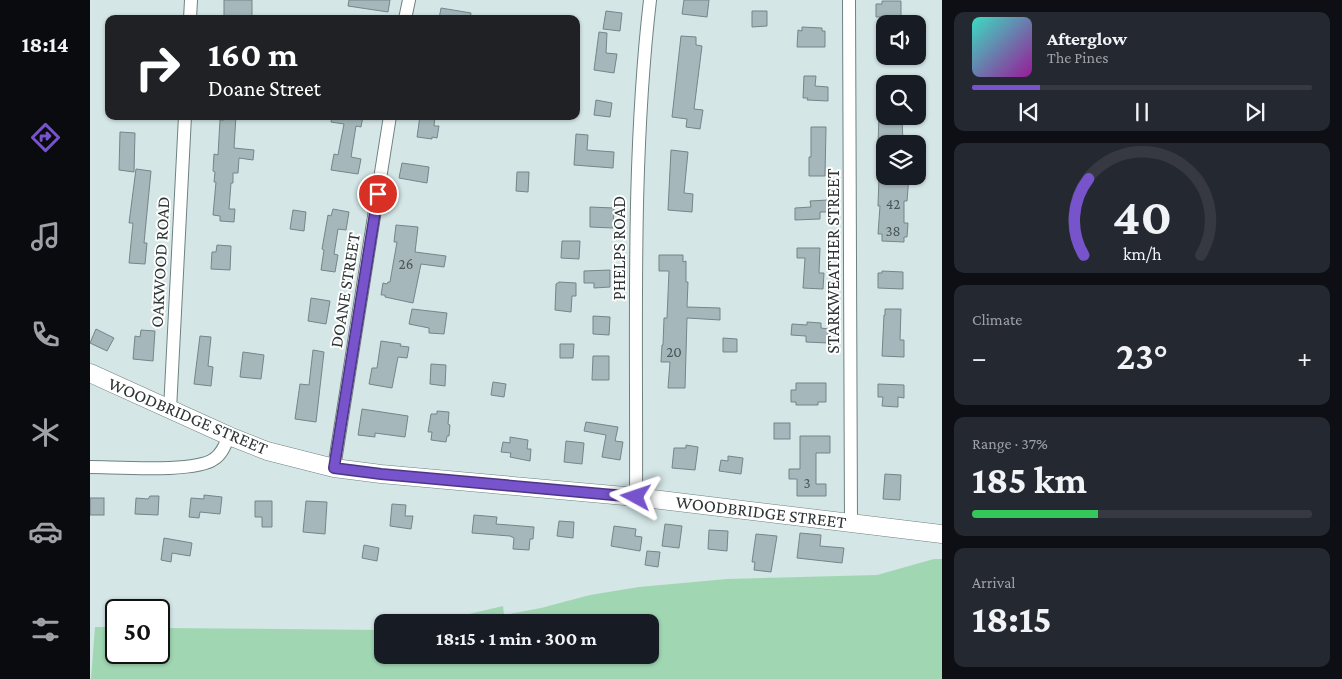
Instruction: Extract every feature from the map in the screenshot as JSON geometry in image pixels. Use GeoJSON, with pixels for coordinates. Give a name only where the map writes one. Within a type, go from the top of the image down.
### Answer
{"type":"FeatureCollection","features":[{"type":"Feature","properties":{"kind":"main road","name":"WOODBRIDGE STREET"},"geometry":{"type":"LineString","coordinates":[[90,373],[266,451],[334,468],[636,497],[942,534]]}},
{"type":"Feature","properties":{"kind":"street"},"geometry":{"type":"LineString","coordinates":[[190,15],[191,0]]}},
{"type":"Feature","properties":{"kind":"street"},"geometry":{"type":"LineString","coordinates":[[406,15],[409,0]]}},
{"type":"Feature","properties":{"kind":"street","name":"PHELPS ROAD"},"geometry":{"type":"LineString","coordinates":[[636,497],[637,198],[643,61],[650,0]]}},
{"type":"Feature","properties":{"kind":"street","name":"STARKWEATHER STREET"},"geometry":{"type":"LineString","coordinates":[[849,0],[851,522]]}},
{"type":"Feature","properties":{"kind":"street","name":"OAKWOOD ROAD"},"geometry":{"type":"LineString","coordinates":[[170,410],[185,120]]}},
{"type":"Feature","properties":{"kind":"street","name":"DOANE STREET"},"geometry":{"type":"LineString","coordinates":[[334,468],[389,120]]}},
{"type":"Feature","properties":{"kind":"street"},"geometry":{"type":"LineString","coordinates":[[90,467],[179,468],[198,466],[214,460],[224,448],[229,436]]}},
{"type":"Feature","properties":{"kind":"green space"},"geometry":{"type":"Polygon","coordinates":[[[934,559],[942,559],[942,679],[91,679],[95,627],[105,627],[105,664],[170,664],[170,628],[374,630],[374,664],[659,664],[659,614],[509,614],[590,595],[639,587],[727,579],[877,575],[934,559]]]}},
{"type":"Feature","properties":{"kind":"green space"},"geometry":{"type":"Polygon","coordinates":[[[503,606],[504,614],[469,614],[503,606]]]}},
{"type":"Feature","properties":{"kind":"building"},"geometry":{"type":"Polygon","coordinates":[[[224,0],[252,0],[252,15],[224,15],[224,0]]]}},
{"type":"Feature","properties":{"kind":"building"},"geometry":{"type":"Polygon","coordinates":[[[349,0],[390,0],[388,12],[348,6],[349,0]]]}},
{"type":"Feature","properties":{"kind":"building"},"geometry":{"type":"Polygon","coordinates":[[[684,0],[709,0],[707,17],[682,14],[684,0]]]}},
{"type":"Feature","properties":{"kind":"building"},"geometry":{"type":"Polygon","coordinates":[[[882,1],[901,1],[901,15],[876,15],[876,4],[882,4],[882,1]]]}},
{"type":"Feature","properties":{"kind":"building"},"geometry":{"type":"Polygon","coordinates":[[[441,8],[471,13],[471,15],[440,15],[441,8]]]}},
{"type":"Feature","properties":{"kind":"building"},"geometry":{"type":"Polygon","coordinates":[[[606,11],[622,13],[620,31],[603,29],[606,11]]]}},
{"type":"Feature","properties":{"kind":"building"},"geometry":{"type":"Polygon","coordinates":[[[752,11],[767,11],[767,26],[752,27],[752,11]]]}},
{"type":"Feature","properties":{"kind":"building"},"geometry":{"type":"Polygon","coordinates":[[[802,27],[822,28],[822,31],[825,31],[825,47],[797,47],[798,30],[802,31],[802,27]]]}},
{"type":"Feature","properties":{"kind":"building"},"geometry":{"type":"Polygon","coordinates":[[[599,32],[607,33],[606,53],[617,54],[614,73],[594,70],[599,32]]]}},
{"type":"Feature","properties":{"kind":"building"},"geometry":{"type":"Polygon","coordinates":[[[681,36],[696,37],[696,45],[702,46],[694,109],[703,110],[700,129],[686,127],[687,119],[672,117],[681,36]]]}},
{"type":"Feature","properties":{"kind":"building"},"geometry":{"type":"Polygon","coordinates":[[[804,76],[816,76],[815,86],[828,87],[828,101],[807,100],[808,98],[803,98],[804,76]]]}},
{"type":"Feature","properties":{"kind":"building"},"geometry":{"type":"Polygon","coordinates":[[[596,100],[612,103],[610,117],[594,115],[596,100]]]}},
{"type":"Feature","properties":{"kind":"building"},"geometry":{"type":"Polygon","coordinates":[[[220,120],[236,120],[234,148],[254,150],[253,160],[239,158],[238,173],[233,173],[229,209],[235,209],[234,222],[220,221],[220,216],[213,215],[216,182],[214,182],[215,172],[213,171],[214,154],[218,155],[220,120]]]}},
{"type":"Feature","properties":{"kind":"building"},"geometry":{"type":"Polygon","coordinates":[[[331,120],[362,120],[361,127],[356,126],[351,157],[361,159],[358,174],[331,170],[334,154],[338,155],[344,124],[331,122],[331,120]]]}},
{"type":"Feature","properties":{"kind":"building"},"geometry":{"type":"Polygon","coordinates":[[[419,120],[435,120],[434,126],[439,126],[437,138],[417,137],[419,120]]]}},
{"type":"Feature","properties":{"kind":"building"},"geometry":{"type":"Polygon","coordinates":[[[879,125],[902,125],[903,135],[878,135],[879,125]]]}},
{"type":"Feature","properties":{"kind":"building"},"geometry":{"type":"Polygon","coordinates":[[[811,127],[826,127],[825,176],[809,176],[811,127]]]}},
{"type":"Feature","properties":{"kind":"building"},"geometry":{"type":"Polygon","coordinates":[[[120,132],[135,133],[134,172],[119,170],[120,132]]]}},
{"type":"Feature","properties":{"kind":"building"},"geometry":{"type":"Polygon","coordinates":[[[576,134],[588,135],[587,150],[614,152],[613,168],[574,165],[576,134]]]}},
{"type":"Feature","properties":{"kind":"building"},"geometry":{"type":"Polygon","coordinates":[[[671,150],[688,152],[684,193],[693,194],[692,212],[668,210],[671,150]]]}},
{"type":"Feature","properties":{"kind":"building"},"geometry":{"type":"Polygon","coordinates":[[[402,163],[429,167],[427,183],[399,178],[402,163]]]}},
{"type":"Feature","properties":{"kind":"building"},"geometry":{"type":"Polygon","coordinates":[[[136,169],[151,171],[144,243],[147,243],[145,264],[129,263],[133,223],[129,223],[136,169]]]}},
{"type":"Feature","properties":{"kind":"building"},"geometry":{"type":"Polygon","coordinates":[[[517,172],[529,172],[528,192],[516,191],[517,172]]]}},
{"type":"Feature","properties":{"kind":"building"},"geometry":{"type":"Polygon","coordinates":[[[879,185],[908,185],[907,201],[904,201],[904,223],[908,223],[907,237],[904,237],[904,242],[882,241],[882,234],[878,234],[880,206],[878,206],[879,185]]]}},
{"type":"Feature","properties":{"kind":"building"},"geometry":{"type":"Polygon","coordinates":[[[828,200],[829,212],[820,212],[820,219],[795,220],[795,208],[811,207],[810,201],[828,200]]]}},
{"type":"Feature","properties":{"kind":"building"},"geometry":{"type":"Polygon","coordinates":[[[590,207],[614,208],[613,228],[590,227],[590,207]]]}},
{"type":"Feature","properties":{"kind":"building"},"geometry":{"type":"Polygon","coordinates":[[[333,209],[349,212],[346,230],[338,229],[334,254],[338,255],[335,272],[321,270],[324,250],[322,249],[328,215],[331,216],[333,209]]]}},
{"type":"Feature","properties":{"kind":"building"},"geometry":{"type":"Polygon","coordinates":[[[293,210],[306,212],[304,231],[290,229],[293,210]]]}},
{"type":"Feature","properties":{"kind":"building"},"geometry":{"type":"Polygon","coordinates":[[[396,225],[418,227],[415,252],[446,256],[444,267],[421,264],[413,303],[381,295],[383,283],[387,284],[390,282],[397,242],[394,242],[396,225]]]}},
{"type":"Feature","properties":{"kind":"building"},"geometry":{"type":"Polygon","coordinates":[[[562,241],[580,241],[579,259],[561,258],[562,241]]]}},
{"type":"Feature","properties":{"kind":"building"},"geometry":{"type":"Polygon","coordinates":[[[217,245],[231,246],[230,270],[211,269],[212,252],[216,252],[217,245]]]}},
{"type":"Feature","properties":{"kind":"building"},"geometry":{"type":"Polygon","coordinates":[[[797,248],[820,248],[819,273],[824,273],[823,289],[803,288],[805,258],[797,258],[797,248]]]}},
{"type":"Feature","properties":{"kind":"building"},"geometry":{"type":"Polygon","coordinates":[[[659,255],[683,255],[683,262],[686,261],[686,282],[688,282],[687,307],[720,308],[720,320],[687,318],[685,388],[668,388],[670,362],[661,362],[664,318],[667,318],[669,271],[659,271],[659,255]]]}},
{"type":"Feature","properties":{"kind":"building"},"geometry":{"type":"Polygon","coordinates":[[[610,270],[610,287],[594,288],[594,283],[584,283],[584,271],[610,270]]]}},
{"type":"Feature","properties":{"kind":"building"},"geometry":{"type":"Polygon","coordinates":[[[882,271],[903,272],[903,289],[878,288],[878,273],[882,273],[882,271]]]}},
{"type":"Feature","properties":{"kind":"building"},"geometry":{"type":"Polygon","coordinates":[[[559,282],[576,283],[576,296],[572,296],[571,312],[555,310],[556,284],[559,282]]]}},
{"type":"Feature","properties":{"kind":"building"},"geometry":{"type":"Polygon","coordinates":[[[311,298],[330,301],[326,324],[308,321],[311,298]]]}},
{"type":"Feature","properties":{"kind":"building"},"geometry":{"type":"Polygon","coordinates":[[[412,309],[447,313],[444,334],[429,333],[429,328],[409,324],[412,309]]]}},
{"type":"Feature","properties":{"kind":"building"},"geometry":{"type":"Polygon","coordinates":[[[885,309],[901,309],[900,340],[904,340],[904,357],[882,356],[885,309]]]}},
{"type":"Feature","properties":{"kind":"building"},"geometry":{"type":"Polygon","coordinates":[[[593,316],[610,317],[609,335],[593,334],[593,316]]]}},
{"type":"Feature","properties":{"kind":"building"},"geometry":{"type":"Polygon","coordinates":[[[807,322],[821,323],[821,328],[828,329],[828,343],[806,342],[806,336],[791,335],[792,324],[807,325],[807,322]]]}},
{"type":"Feature","properties":{"kind":"building"},"geometry":{"type":"Polygon","coordinates":[[[96,329],[114,338],[107,351],[90,343],[96,329]]]}},
{"type":"Feature","properties":{"kind":"building"},"geometry":{"type":"Polygon","coordinates":[[[141,330],[155,331],[153,361],[133,359],[135,336],[140,337],[141,330]]]}},
{"type":"Feature","properties":{"kind":"building"},"geometry":{"type":"Polygon","coordinates":[[[200,336],[211,337],[208,366],[213,367],[211,386],[194,384],[200,336]]]}},
{"type":"Feature","properties":{"kind":"building"},"geometry":{"type":"Polygon","coordinates":[[[723,338],[737,339],[737,352],[723,352],[723,338]]]}},
{"type":"Feature","properties":{"kind":"building"},"geometry":{"type":"Polygon","coordinates":[[[381,341],[409,347],[407,358],[398,357],[392,388],[369,384],[372,368],[377,368],[381,341]]]}},
{"type":"Feature","properties":{"kind":"building"},"geometry":{"type":"Polygon","coordinates":[[[560,344],[574,344],[573,358],[560,358],[560,344]]]}},
{"type":"Feature","properties":{"kind":"building"},"geometry":{"type":"Polygon","coordinates":[[[313,350],[324,352],[316,422],[295,419],[300,384],[309,385],[313,350]]]}},
{"type":"Feature","properties":{"kind":"building"},"geometry":{"type":"Polygon","coordinates":[[[243,352],[264,355],[261,379],[240,377],[243,352]]]}},
{"type":"Feature","properties":{"kind":"building"},"geometry":{"type":"Polygon","coordinates":[[[593,356],[609,356],[609,380],[592,380],[593,356]]]}},
{"type":"Feature","properties":{"kind":"building"},"geometry":{"type":"Polygon","coordinates":[[[431,364],[446,365],[445,386],[430,384],[431,364]]]}},
{"type":"Feature","properties":{"kind":"building"},"geometry":{"type":"Polygon","coordinates":[[[493,382],[506,384],[504,397],[491,395],[493,382]]]}},
{"type":"Feature","properties":{"kind":"building"},"geometry":{"type":"Polygon","coordinates":[[[796,383],[826,383],[826,402],[818,402],[818,405],[796,405],[796,402],[791,402],[791,390],[796,390],[796,383]]]}},
{"type":"Feature","properties":{"kind":"building"},"geometry":{"type":"Polygon","coordinates":[[[878,384],[904,385],[904,398],[898,397],[898,407],[882,406],[883,397],[878,397],[878,384]]]}},
{"type":"Feature","properties":{"kind":"building"},"geometry":{"type":"Polygon","coordinates":[[[362,409],[408,416],[405,437],[375,433],[375,437],[358,435],[362,409]]]}},
{"type":"Feature","properties":{"kind":"building"},"geometry":{"type":"Polygon","coordinates":[[[437,411],[449,412],[449,436],[447,436],[446,442],[431,440],[432,432],[428,432],[431,414],[437,414],[437,411]]]}},
{"type":"Feature","properties":{"kind":"building"},"geometry":{"type":"Polygon","coordinates":[[[586,422],[618,427],[615,441],[623,442],[620,460],[602,457],[606,435],[584,431],[586,422]]]}},
{"type":"Feature","properties":{"kind":"building"},"geometry":{"type":"Polygon","coordinates":[[[774,423],[790,423],[790,439],[774,439],[774,423]]]}},
{"type":"Feature","properties":{"kind":"building"},"geometry":{"type":"Polygon","coordinates":[[[800,436],[830,436],[830,453],[816,453],[816,484],[826,484],[826,496],[797,496],[797,479],[789,479],[789,469],[800,469],[800,436]]]}},
{"type":"Feature","properties":{"kind":"building"},"geometry":{"type":"Polygon","coordinates":[[[510,437],[528,440],[527,449],[531,449],[530,461],[510,457],[511,453],[501,452],[503,442],[510,443],[510,437]]]}},
{"type":"Feature","properties":{"kind":"building"},"geometry":{"type":"Polygon","coordinates":[[[566,441],[584,443],[582,464],[564,462],[566,441]]]}},
{"type":"Feature","properties":{"kind":"building"},"geometry":{"type":"Polygon","coordinates":[[[686,445],[698,447],[695,470],[672,468],[674,448],[686,448],[686,445]]]}},
{"type":"Feature","properties":{"kind":"building"},"geometry":{"type":"Polygon","coordinates":[[[728,456],[743,458],[741,474],[719,471],[721,460],[728,461],[728,456]]]}},
{"type":"Feature","properties":{"kind":"building"},"geometry":{"type":"Polygon","coordinates":[[[885,474],[901,475],[900,500],[883,499],[885,474]]]}},
{"type":"Feature","properties":{"kind":"building"},"geometry":{"type":"Polygon","coordinates":[[[204,495],[222,497],[220,514],[200,512],[199,518],[189,517],[191,498],[204,499],[204,495]]]}},
{"type":"Feature","properties":{"kind":"building"},"geometry":{"type":"Polygon","coordinates":[[[150,496],[159,496],[158,515],[135,514],[136,498],[148,499],[150,496]]]}},
{"type":"Feature","properties":{"kind":"building"},"geometry":{"type":"Polygon","coordinates":[[[90,498],[104,498],[104,515],[90,515],[90,498]]]}},
{"type":"Feature","properties":{"kind":"building"},"geometry":{"type":"Polygon","coordinates":[[[255,501],[272,501],[272,527],[262,527],[262,517],[255,517],[255,501]]]}},
{"type":"Feature","properties":{"kind":"building"},"geometry":{"type":"Polygon","coordinates":[[[306,501],[327,502],[325,534],[303,532],[306,501]]]}},
{"type":"Feature","properties":{"kind":"building"},"geometry":{"type":"Polygon","coordinates":[[[392,504],[406,505],[405,516],[413,516],[411,529],[390,526],[392,504]]]}},
{"type":"Feature","properties":{"kind":"building"},"geometry":{"type":"Polygon","coordinates":[[[474,515],[497,517],[496,524],[534,527],[533,539],[530,539],[529,550],[513,549],[514,538],[510,536],[472,533],[474,515]]]}},
{"type":"Feature","properties":{"kind":"building"},"geometry":{"type":"Polygon","coordinates":[[[559,521],[574,522],[573,538],[557,536],[559,521]]]}},
{"type":"Feature","properties":{"kind":"building"},"geometry":{"type":"Polygon","coordinates":[[[665,524],[682,526],[679,548],[662,546],[665,524]]]}},
{"type":"Feature","properties":{"kind":"building"},"geometry":{"type":"Polygon","coordinates":[[[614,526],[636,529],[635,536],[642,537],[640,551],[611,546],[614,526]]]}},
{"type":"Feature","properties":{"kind":"building"},"geometry":{"type":"Polygon","coordinates":[[[709,530],[728,531],[727,551],[708,549],[709,530]]]}},
{"type":"Feature","properties":{"kind":"building"},"geometry":{"type":"Polygon","coordinates":[[[800,533],[821,535],[820,546],[844,548],[842,563],[797,558],[800,533]]]}},
{"type":"Feature","properties":{"kind":"building"},"geometry":{"type":"Polygon","coordinates":[[[756,534],[777,536],[771,572],[754,570],[755,562],[752,562],[756,534]]]}},
{"type":"Feature","properties":{"kind":"building"},"geometry":{"type":"Polygon","coordinates":[[[164,538],[192,543],[190,556],[172,553],[171,562],[161,560],[164,538]]]}},
{"type":"Feature","properties":{"kind":"building"},"geometry":{"type":"Polygon","coordinates":[[[364,545],[379,548],[377,561],[362,558],[364,545]]]}},
{"type":"Feature","properties":{"kind":"building"},"geometry":{"type":"Polygon","coordinates":[[[647,551],[660,552],[658,567],[645,565],[647,551]]]}},
{"type":"Feature","properties":{"kind":"route"},"geometry":{"type":"LineString","coordinates":[[378,194],[334,468],[636,497]]}}]}
